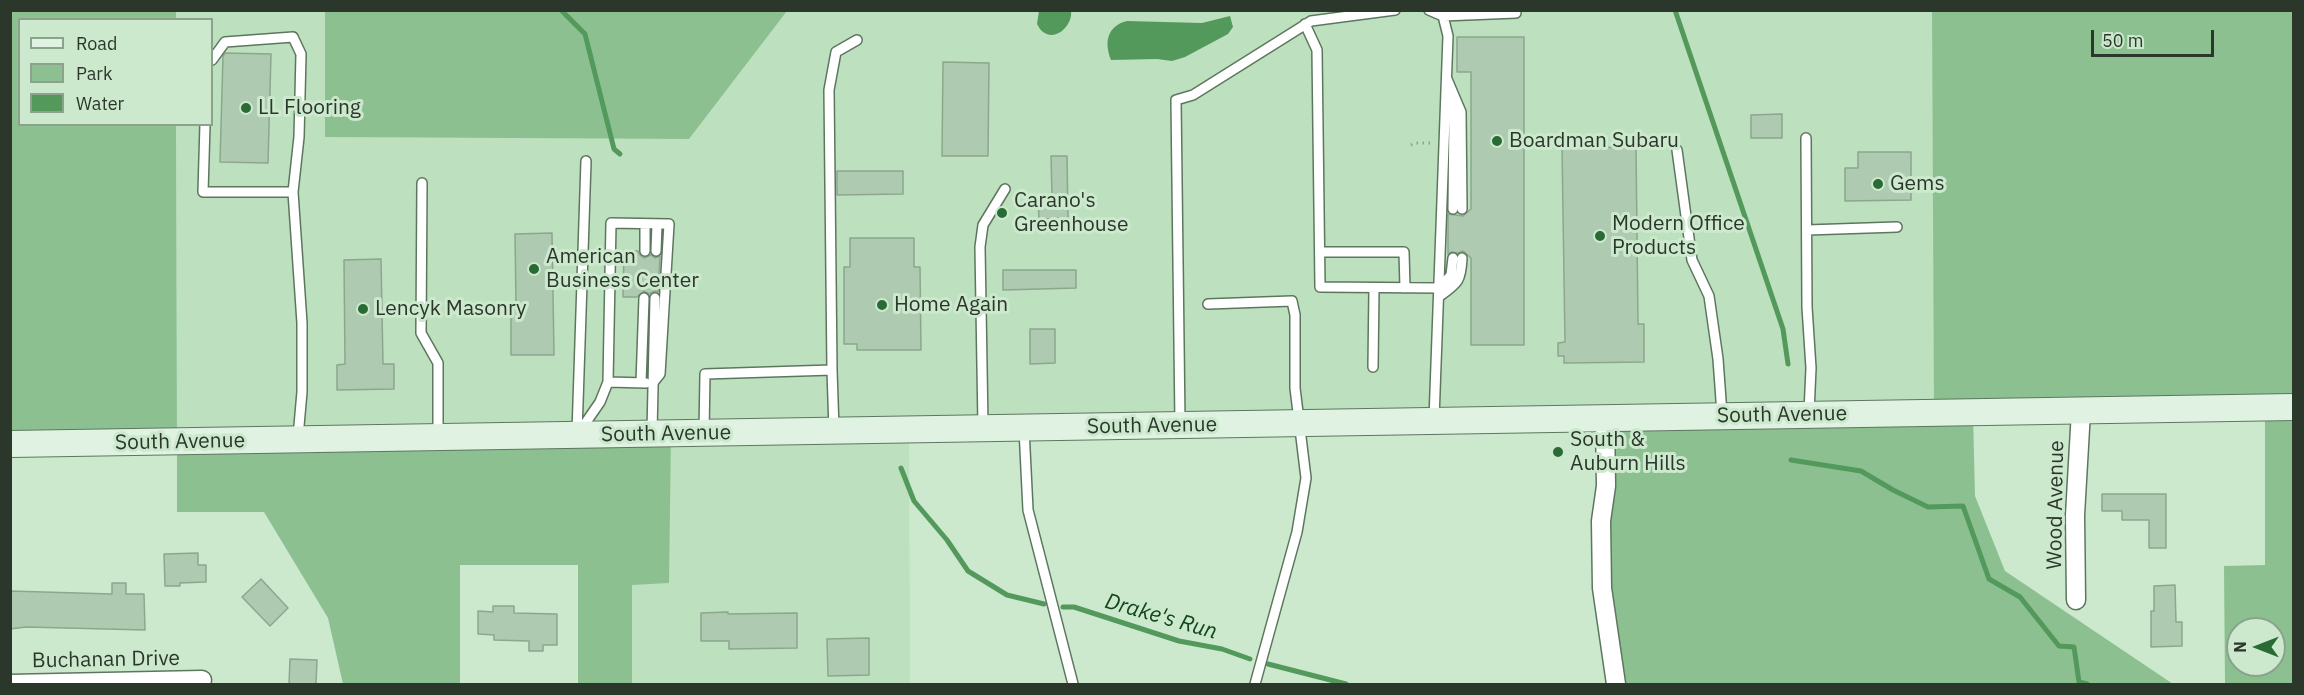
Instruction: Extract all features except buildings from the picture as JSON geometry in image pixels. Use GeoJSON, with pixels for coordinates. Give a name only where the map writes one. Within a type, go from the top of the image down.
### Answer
{"type":"FeatureCollection","features":[{"type":"Feature","properties":{"kind":"main road","name":"South Avenue"},"geometry":{"type":"LineString","coordinates":[[10,444],[2294,407]]}},
{"type":"Feature","properties":{"kind":"street","name":"Wood Avenue"},"geometry":{"type":"LineString","coordinates":[[2076,600],[2075,515],[2081,411]]}},
{"type":"Feature","properties":{"kind":"street"},"geometry":{"type":"LineString","coordinates":[[1605,418],[1606,486],[1601,521],[1602,588],[1616,684]]}},
{"type":"Feature","properties":{"kind":"street","name":"Buchanan Drive"},"geometry":{"type":"LineString","coordinates":[[10,684],[202,681]]}},
{"type":"Feature","properties":{"kind":"lane"},"geometry":{"type":"LineString","coordinates":[[1180,425],[1176,100],[1192,96],[1311,21],[1395,10]]}},
{"type":"Feature","properties":{"kind":"lane"},"geometry":{"type":"LineString","coordinates":[[1429,10],[1443,16],[1516,13]]}},
{"type":"Feature","properties":{"kind":"lane"},"geometry":{"type":"LineString","coordinates":[[1434,421],[1448,36],[1443,16]]}},
{"type":"Feature","properties":{"kind":"lane"},"geometry":{"type":"LineString","coordinates":[[1305,24],[1317,50],[1320,287],[1405,288],[1440,292],[1454,285],[1461,277],[1457,258]]}},
{"type":"Feature","properties":{"kind":"lane"},"geometry":{"type":"LineString","coordinates":[[213,59],[225,42],[293,37],[301,54],[299,137],[293,192],[302,323],[302,392],[297,440]]}},
{"type":"Feature","properties":{"kind":"lane"},"geometry":{"type":"LineString","coordinates":[[834,431],[829,90],[836,52],[856,40]]}},
{"type":"Feature","properties":{"kind":"lane"},"geometry":{"type":"LineString","coordinates":[[1446,76],[1454,112],[1458,209]]}},
{"type":"Feature","properties":{"kind":"lane"},"geometry":{"type":"LineString","coordinates":[[205,126],[203,192],[293,192]]}},
{"type":"Feature","properties":{"kind":"lane"},"geometry":{"type":"LineString","coordinates":[[1806,138],[1807,307],[1811,368],[1809,415]]}},
{"type":"Feature","properties":{"kind":"lane"},"geometry":{"type":"LineString","coordinates":[[1677,150],[1692,260],[1708,296],[1718,359],[1722,416]]}},
{"type":"Feature","properties":{"kind":"lane"},"geometry":{"type":"LineString","coordinates":[[577,435],[586,161]]}},
{"type":"Feature","properties":{"kind":"lane"},"geometry":{"type":"LineString","coordinates":[[422,183],[421,333],[438,363],[438,437]]}},
{"type":"Feature","properties":{"kind":"lane"},"geometry":{"type":"LineString","coordinates":[[983,429],[980,247],[982,225],[1005,189]]}},
{"type":"Feature","properties":{"kind":"lane"},"geometry":{"type":"LineString","coordinates":[[577,435],[600,402],[608,382],[611,223],[669,224],[660,374],[652,384]]}},
{"type":"Feature","properties":{"kind":"lane"},"geometry":{"type":"LineString","coordinates":[[645,224],[645,251]]}},
{"type":"Feature","properties":{"kind":"lane"},"geometry":{"type":"LineString","coordinates":[[656,251],[657,224]]}},
{"type":"Feature","properties":{"kind":"lane"},"geometry":{"type":"LineString","coordinates":[[1807,230],[1897,227]]}},
{"type":"Feature","properties":{"kind":"lane"},"geometry":{"type":"LineString","coordinates":[[1320,252],[1404,252],[1405,288]]}},
{"type":"Feature","properties":{"kind":"lane"},"geometry":{"type":"LineString","coordinates":[[1373,367],[1374,288]]}},
{"type":"Feature","properties":{"kind":"lane"},"geometry":{"type":"LineString","coordinates":[[641,383],[644,297]]}},
{"type":"Feature","properties":{"kind":"lane"},"geometry":{"type":"LineString","coordinates":[[652,434],[655,298]]}},
{"type":"Feature","properties":{"kind":"lane"},"geometry":{"type":"LineString","coordinates":[[1208,304],[1292,302],[1295,315],[1295,388],[1306,478],[1297,532],[1255,684]]}},
{"type":"Feature","properties":{"kind":"lane"},"geometry":{"type":"LineString","coordinates":[[704,434],[705,374],[832,370]]}},
{"type":"Feature","properties":{"kind":"lane"},"geometry":{"type":"LineString","coordinates":[[608,382],[652,384]]}},
{"type":"Feature","properties":{"kind":"lane"},"geometry":{"type":"LineString","coordinates":[[1024,428],[1028,510],[1073,684]]}},
{"type":"Feature","properties":{"kind":"path"},"geometry":{"type":"LineString","coordinates":[[1411,146],[1423,143]]}},
{"type":"Feature","properties":{"kind":"shaded area"},"geometry":{"type":"Polygon","coordinates":[[[176,11],[325,11],[325,137],[689,139],[787,11],[1932,11],[1935,413],[909,430],[910,684],[632,684],[632,584],[669,583],[177,442],[176,126],[213,126],[213,18],[176,18],[176,11]]]}},
{"type":"Feature","properties":{"kind":"green space"},"geometry":{"type":"Polygon","coordinates":[[[325,10],[787,11],[689,139],[325,137],[325,10]]]}},
{"type":"Feature","properties":{"kind":"green space"},"geometry":{"type":"Polygon","coordinates":[[[10,11],[176,11],[176,18],[18,18],[18,126],[176,126],[177,442],[11,444],[10,11]]]}},
{"type":"Feature","properties":{"kind":"green space"},"geometry":{"type":"Polygon","coordinates":[[[1932,11],[2293,11],[2293,684],[2225,684],[2224,566],[2265,565],[2265,408],[1973,413],[1975,496],[2005,571],[2173,684],[1616,684],[1602,588],[1605,418],[1934,413],[1932,11]]]}},
{"type":"Feature","properties":{"kind":"green space"},"geometry":{"type":"Polygon","coordinates":[[[671,434],[669,583],[632,585],[632,684],[578,684],[578,565],[460,565],[460,684],[343,684],[328,618],[264,512],[177,512],[177,442],[671,434]]]}},
{"type":"Feature","properties":{"kind":"water"},"geometry":{"type":"Polygon","coordinates":[[[1039,11],[1071,11],[1071,16],[1063,30],[1054,35],[1048,35],[1037,24],[1039,11]]]}},
{"type":"Feature","properties":{"kind":"water"},"geometry":{"type":"Polygon","coordinates":[[[1230,16],[1233,27],[1228,34],[1185,57],[1172,61],[1111,60],[1108,47],[1109,36],[1120,23],[1127,21],[1202,23],[1230,16]]]}},
{"type":"Feature","properties":{"kind":"waterway","name":"Drake's Run"},"geometry":{"type":"LineString","coordinates":[[561,10],[585,34],[614,149],[620,154]]}},
{"type":"Feature","properties":{"kind":"waterway"},"geometry":{"type":"LineString","coordinates":[[1675,10],[1783,329],[1788,364]]}},
{"type":"Feature","properties":{"kind":"waterway"},"geometry":{"type":"LineString","coordinates":[[1791,460],[1861,471],[1928,507],[1963,506],[1989,579],[2020,597],[2059,646],[2074,647],[2079,682],[2087,684]]}},
{"type":"Feature","properties":{"kind":"waterway","name":"Drake's Run"},"geometry":{"type":"LineString","coordinates":[[901,468],[914,501],[947,540],[968,571],[1007,595],[1044,604]]}},
{"type":"Feature","properties":{"kind":"waterway","name":"Drake's Run"},"geometry":{"type":"LineString","coordinates":[[1063,607],[1074,607],[1179,641],[1222,649],[1250,659]]}},
{"type":"Feature","properties":{"kind":"waterway","name":"Drake's Run"},"geometry":{"type":"LineString","coordinates":[[1268,664],[1346,684]]}},
{"type":"Feature","properties":{"kind":"place","name":"LL Flooring"},"geometry":{"type":"Point","coordinates":[246,108]}},
{"type":"Feature","properties":{"kind":"place","name":"Boardman Subaru"},"geometry":{"type":"Point","coordinates":[1497,141]}},
{"type":"Feature","properties":{"kind":"place","name":"Gems"},"geometry":{"type":"Point","coordinates":[1878,184]}},
{"type":"Feature","properties":{"kind":"place","name":"Carano's Greenhouse"},"geometry":{"type":"Point","coordinates":[1002,213]}},
{"type":"Feature","properties":{"kind":"place","name":"Modern Office Products"},"geometry":{"type":"Point","coordinates":[1600,236]}},
{"type":"Feature","properties":{"kind":"place","name":"American Business Center"},"geometry":{"type":"Point","coordinates":[534,269]}},
{"type":"Feature","properties":{"kind":"place","name":"Home Again"},"geometry":{"type":"Point","coordinates":[882,305]}},
{"type":"Feature","properties":{"kind":"place","name":"Lencyk Masonry"},"geometry":{"type":"Point","coordinates":[363,309]}},
{"type":"Feature","properties":{"kind":"place","name":"South & Auburn Hills"},"geometry":{"type":"Point","coordinates":[1558,452]}}]}
